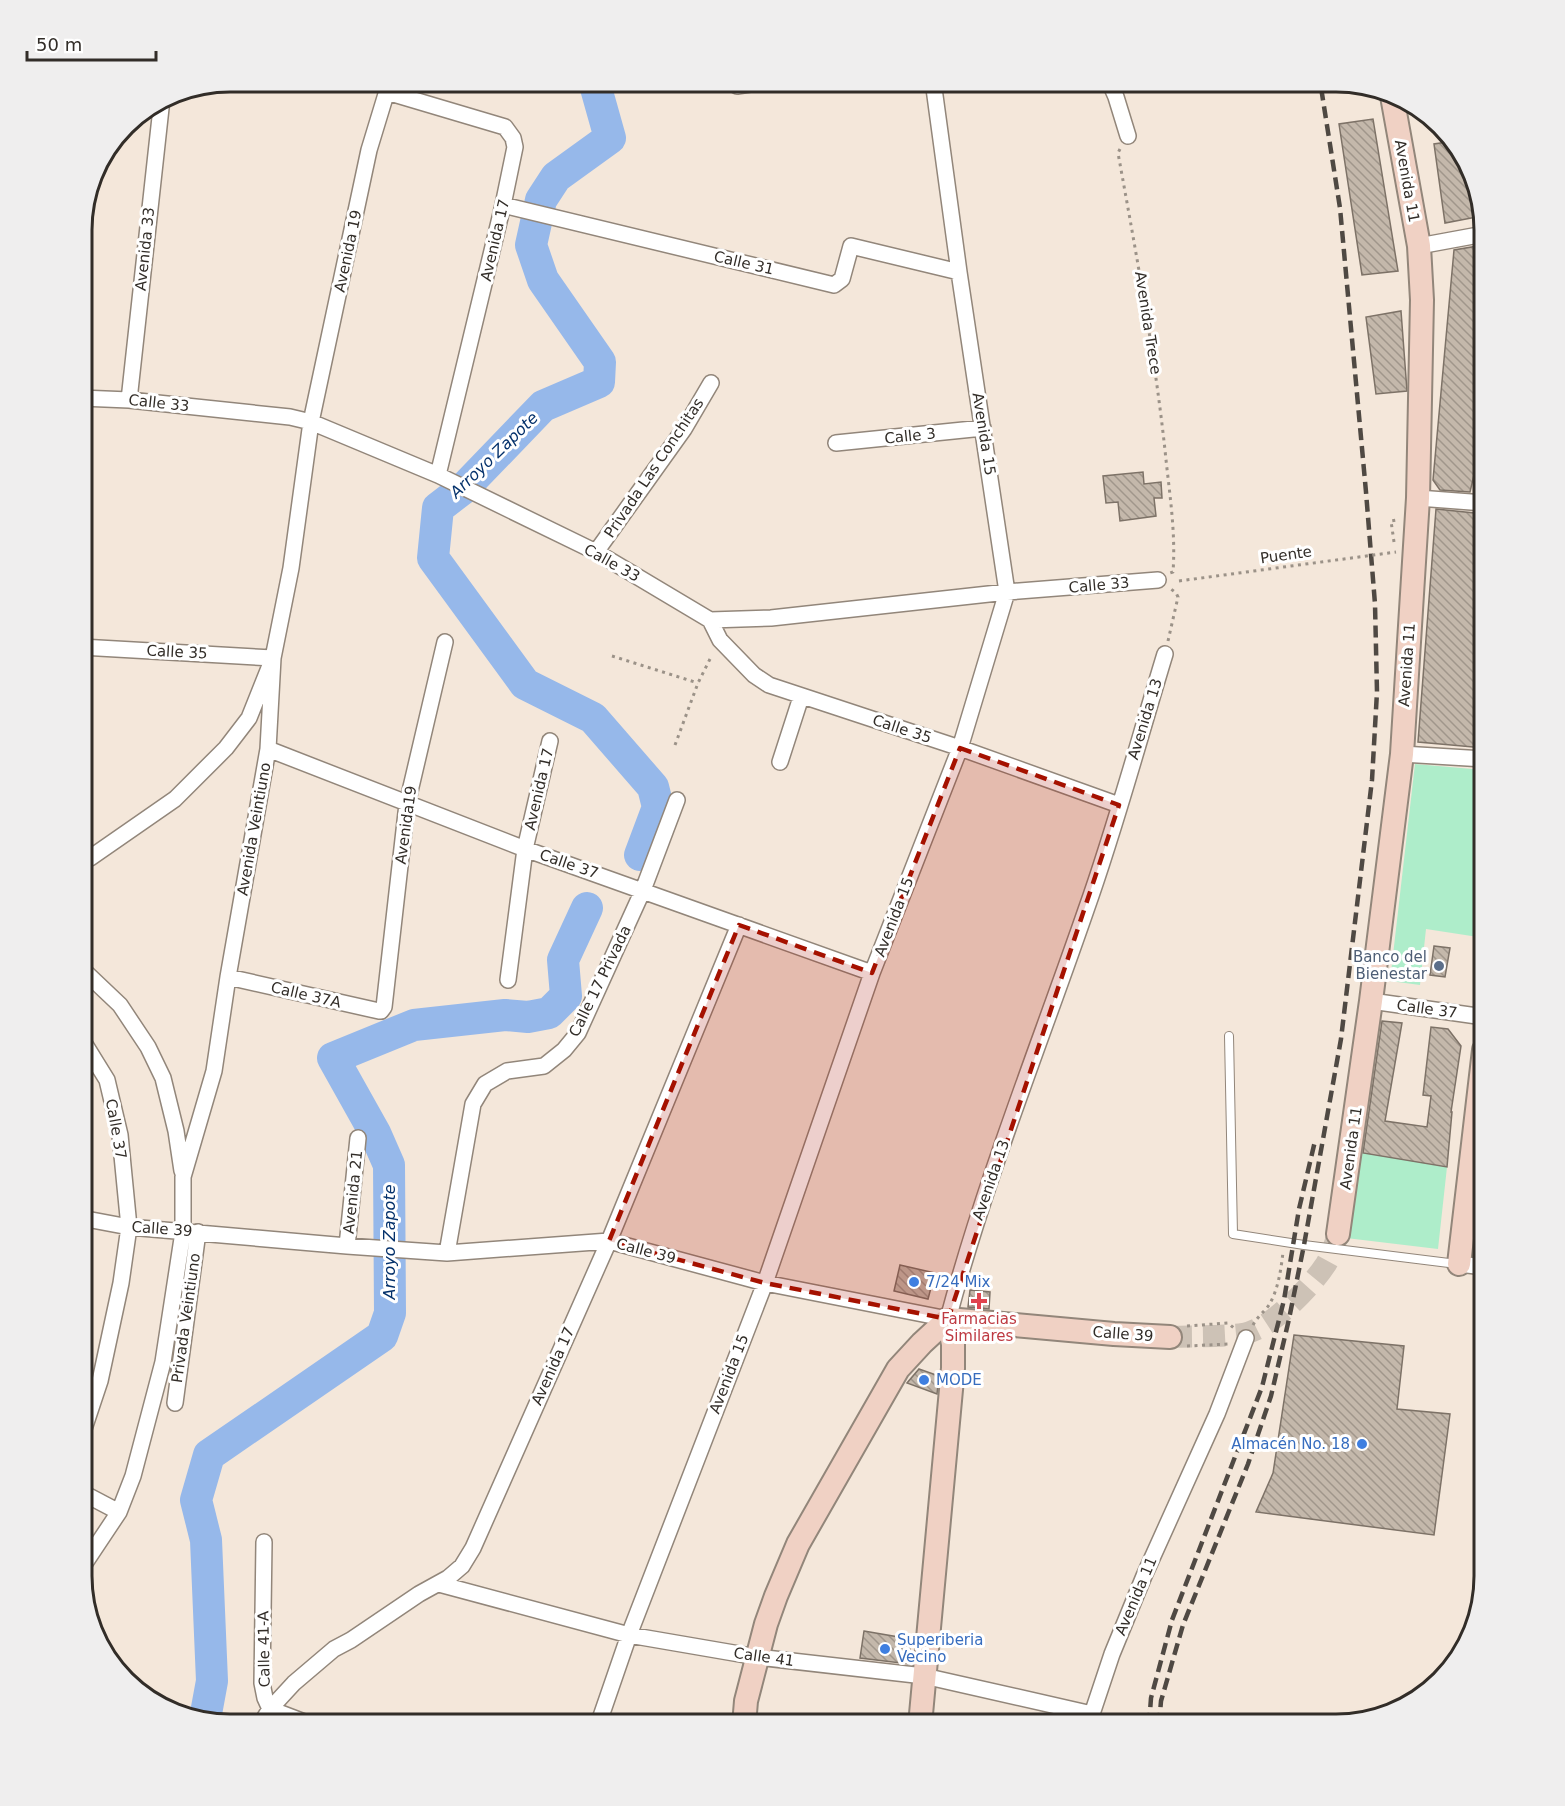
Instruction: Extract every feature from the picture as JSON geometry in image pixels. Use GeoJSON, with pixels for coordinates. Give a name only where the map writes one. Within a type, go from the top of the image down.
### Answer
{"type":"FeatureCollection","features":[{"type":"Feature","properties":{"kind":"main road","name":"Avenida 11"},"geometry":{"type":"LineString","coordinates":[[1338,1234],[1371,1001],[1402,754],[1418,498],[1422,300],[1419,246],[1394,105]]}},
{"type":"Feature","properties":{"kind":"main road"},"geometry":{"type":"LineString","coordinates":[[1459,1264],[1474,1136]]}},
{"type":"Feature","properties":{"kind":"main road","name":"Calle 39"},"geometry":{"type":"LineString","coordinates":[[948,1319],[1170,1337]]}},
{"type":"Feature","properties":{"kind":"main road"},"geometry":{"type":"LineString","coordinates":[[745,1714],[757,1657],[776,1596],[798,1544],[898,1369],[948,1319]]}},
{"type":"Feature","properties":{"kind":"main road","name":"Avenida 13"},"geometry":{"type":"LineString","coordinates":[[921,1714],[953,1368],[953,1344],[948,1319]]}},
{"type":"Feature","properties":{"kind":"street","name":"Avenida 19"},"geometry":{"type":"LineString","coordinates":[[311,422],[369,150],[386,92]]}},
{"type":"Feature","properties":{"kind":"street","name":"Avenida 17"},"geometry":{"type":"LineString","coordinates":[[403,92],[505,127],[513,138],[515,147],[503,206],[438,475]]}},
{"type":"Feature","properties":{"kind":"street","name":"Avenida 15"},"geometry":{"type":"LineString","coordinates":[[602,1714],[629,1635],[765,1283],[872,973],[960,748],[1007,592],[934,92]]}},
{"type":"Feature","properties":{"kind":"street"},"geometry":{"type":"LineString","coordinates":[[1114,92],[1128,136]]}},
{"type":"Feature","properties":{"kind":"street","name":"Avenida 33"},"geometry":{"type":"LineString","coordinates":[[129,400],[161,110]]}},
{"type":"Feature","properties":{"kind":"street","name":"Calle 31"},"geometry":{"type":"LineString","coordinates":[[503,206],[834,285],[842,279],[851,246],[959,272]]}},
{"type":"Feature","properties":{"kind":"street"},"geometry":{"type":"LineString","coordinates":[[1419,246],[1474,236]]}},
{"type":"Feature","properties":{"kind":"street","name":"Privada Las Conchitas"},"geometry":{"type":"LineString","coordinates":[[596,552],[684,429],[711,384]]}},
{"type":"Feature","properties":{"kind":"street","name":"Calle 33"},"geometry":{"type":"LineString","coordinates":[[92,398],[129,400],[291,417],[311,422],[438,475],[596,552],[711,620],[771,618],[1007,592],[1158,580]]}},
{"type":"Feature","properties":{"kind":"street","name":"Avenida Veintiuno"},"geometry":{"type":"LineString","coordinates":[[190,1232],[183,1177],[214,1071],[268,749],[273,658],[291,568],[311,422]]}},
{"type":"Feature","properties":{"kind":"street","name":"Calle 3"},"geometry":{"type":"LineString","coordinates":[[836,443],[983,428]]}},
{"type":"Feature","properties":{"kind":"street"},"geometry":{"type":"LineString","coordinates":[[1418,498],[1474,502]]}},
{"type":"Feature","properties":{"kind":"street","name":"Calle 35"},"geometry":{"type":"LineString","coordinates":[[711,620],[720,639],[754,675],[769,685],[960,748],[1119,805]]}},
{"type":"Feature","properties":{"kind":"street","name":"Avenida19"},"geometry":{"type":"LineString","coordinates":[[382,1009],[385,1003],[406,804],[445,642]]}},
{"type":"Feature","properties":{"kind":"street","name":"Calle 35"},"geometry":{"type":"LineString","coordinates":[[92,648],[273,658]]}},
{"type":"Feature","properties":{"kind":"street","name":"Avenida 13"},"geometry":{"type":"LineString","coordinates":[[948,1319],[964,1260],[1029,1068],[1087,908],[1165,654]]}},
{"type":"Feature","properties":{"kind":"street"},"geometry":{"type":"LineString","coordinates":[[92,857],[175,799],[226,748],[249,718],[273,658]]}},
{"type":"Feature","properties":{"kind":"street"},"geometry":{"type":"LineString","coordinates":[[780,762],[801,697]]}},
{"type":"Feature","properties":{"kind":"street","name":"Avenida 17"},"geometry":{"type":"LineString","coordinates":[[508,980],[525,849],[550,741]]}},
{"type":"Feature","properties":{"kind":"street","name":"Calle 37"},"geometry":{"type":"LineString","coordinates":[[268,749],[525,849],[872,973]]}},
{"type":"Feature","properties":{"kind":"street"},"geometry":{"type":"LineString","coordinates":[[1402,754],[1474,758]]}},
{"type":"Feature","properties":{"kind":"street","name":"Calle 17 Privada"},"geometry":{"type":"LineString","coordinates":[[447,1253],[473,1104],[485,1084],[507,1071],[544,1066],[564,1050],[578,1033],[643,890],[677,800]]}},
{"type":"Feature","properties":{"kind":"street","name":"Avenida 17"},"geometry":{"type":"LineString","coordinates":[[267,1714],[294,1683],[334,1649],[418,1594],[439,1584],[462,1566],[473,1548],[609,1241],[739,925]]}},
{"type":"Feature","properties":{"kind":"street","name":"Calle 37A"},"geometry":{"type":"LineString","coordinates":[[228,977],[379,1011],[382,1009]]}},
{"type":"Feature","properties":{"kind":"street"},"geometry":{"type":"LineString","coordinates":[[92,978],[120,1005],[148,1047],[163,1078],[176,1131],[183,1177]]}},
{"type":"Feature","properties":{"kind":"street","name":"Calle 37"},"geometry":{"type":"LineString","coordinates":[[1371,1001],[1474,1016]]}},
{"type":"Feature","properties":{"kind":"street","name":"Calle 37"},"geometry":{"type":"LineString","coordinates":[[92,1056],[107,1080],[120,1135],[129,1227]]}},
{"type":"Feature","properties":{"kind":"street","name":"Avenida 21"},"geometry":{"type":"LineString","coordinates":[[347,1246],[358,1138]]}},
{"type":"Feature","properties":{"kind":"street","name":"Calle 39"},"geometry":{"type":"LineString","coordinates":[[92,1220],[129,1227],[447,1253],[609,1241],[765,1283],[948,1319]]}},
{"type":"Feature","properties":{"kind":"street"},"geometry":{"type":"LineString","coordinates":[[92,1405],[100,1381],[121,1283],[129,1227]]}},
{"type":"Feature","properties":{"kind":"street"},"geometry":{"type":"LineString","coordinates":[[92,1552],[119,1512],[133,1476],[163,1362],[190,1232]]}},
{"type":"Feature","properties":{"kind":"street","name":"Privada Veintiuno"},"geometry":{"type":"LineString","coordinates":[[175,1403],[190,1232]]}},
{"type":"Feature","properties":{"kind":"street"},"geometry":{"type":"LineString","coordinates":[[1459,1264],[1474,1265]]}},
{"type":"Feature","properties":{"kind":"street","name":"Avenida 11"},"geometry":{"type":"LineString","coordinates":[[1094,1714],[1112,1654],[1144,1576],[1217,1414],[1246,1338]]}},
{"type":"Feature","properties":{"kind":"street"},"geometry":{"type":"LineString","coordinates":[[92,1498],[119,1512]]}},
{"type":"Feature","properties":{"kind":"street","name":"Calle 41-A"},"geometry":{"type":"LineString","coordinates":[[264,1542],[262,1683],[270,1709],[283,1714]]}},
{"type":"Feature","properties":{"kind":"street","name":"Calle 41"},"geometry":{"type":"LineString","coordinates":[[439,1584],[629,1635],[757,1657],[924,1676],[1069,1714]]}},
{"type":"Feature","properties":{"kind":"lane"},"geometry":{"type":"LineString","coordinates":[[1229,1036],[1233,1234],[1459,1264]]}},
{"type":"Feature","properties":{"kind":"path","name":"Avenida Trece"},"geometry":{"type":"LineString","coordinates":[[1128,136],[1118,153],[1159,393],[1175,545],[1173,572]]}},
{"type":"Feature","properties":{"kind":"path","name":"Puente"},"geometry":{"type":"LineString","coordinates":[[1179,582],[1396,552],[1392,521]]}},
{"type":"Feature","properties":{"kind":"path"},"geometry":{"type":"LineString","coordinates":[[1158,580],[1160,585],[1170,588],[1178,597],[1165,654]]}},
{"type":"Feature","properties":{"kind":"path"},"geometry":{"type":"LineString","coordinates":[[675,745],[698,683],[720,639]]}},
{"type":"Feature","properties":{"kind":"path"},"geometry":{"type":"LineString","coordinates":[[612,656],[698,683]]}},
{"type":"Feature","properties":{"kind":"path"},"geometry":{"type":"LineString","coordinates":[[1246,1338],[1275,1292],[1281,1269],[1284,1242]]}},
{"type":"Feature","properties":{"kind":"highlighted area"},"geometry":{"type":"Polygon","coordinates":[[[960,748],[1119,805],[948,1319],[765,1283],[609,1241],[739,925],[872,973],[960,748]]]}},
{"type":"Feature","properties":{"kind":"green space"},"geometry":{"type":"Polygon","coordinates":[[[1415,764],[1474,769],[1474,936],[1426,929],[1420,985],[1390,981],[1415,764]]]}},
{"type":"Feature","properties":{"kind":"green space"},"geometry":{"type":"Polygon","coordinates":[[[1358,1152],[1447,1167],[1438,1249],[1346,1238],[1358,1152]]]}},
{"type":"Feature","properties":{"kind":"building"},"geometry":{"type":"Polygon","coordinates":[[[1373,119],[1398,271],[1362,275],[1339,124],[1373,119]]]}},
{"type":"Feature","properties":{"kind":"building"},"geometry":{"type":"Polygon","coordinates":[[[1442,143],[1455,161],[1469,194],[1473,218],[1445,223],[1434,144],[1442,143]]]}},
{"type":"Feature","properties":{"kind":"building"},"geometry":{"type":"Polygon","coordinates":[[[1474,247],[1474,475],[1470,492],[1440,490],[1433,480],[1454,250],[1474,247]]]}},
{"type":"Feature","properties":{"kind":"building"},"geometry":{"type":"Polygon","coordinates":[[[1401,311],[1407,391],[1376,394],[1366,317],[1401,311]]]}},
{"type":"Feature","properties":{"kind":"building"},"geometry":{"type":"Polygon","coordinates":[[[1143,472],[1144,484],[1161,482],[1162,498],[1154,498],[1156,516],[1120,521],[1118,502],[1106,503],[1103,476],[1143,472]]]}},
{"type":"Feature","properties":{"kind":"building"},"geometry":{"type":"Polygon","coordinates":[[[1436,509],[1474,513],[1474,747],[1418,742],[1436,509]]]}},
{"type":"Feature","properties":{"kind":"building","name":"Banco del Bienestar"},"geometry":{"type":"Polygon","coordinates":[[[1434,946],[1450,948],[1445,977],[1430,975],[1434,946]]]}},
{"type":"Feature","properties":{"kind":"building"},"geometry":{"type":"Polygon","coordinates":[[[1382,1021],[1402,1023],[1385,1121],[1427,1127],[1431,1096],[1423,1095],[1431,1027],[1448,1029],[1461,1046],[1451,1112],[1447,1167],[1363,1153],[1382,1021]]]}},
{"type":"Feature","properties":{"kind":"building","name":"7/24 Mix"},"geometry":{"type":"Polygon","coordinates":[[[900,1265],[935,1273],[928,1299],[894,1291],[900,1265]]]}},
{"type":"Feature","properties":{"kind":"building","name":"Farmacias Similares"},"geometry":{"type":"Polygon","coordinates":[[[970,1290],[990,1292],[989,1309],[968,1307],[970,1290]]]}},
{"type":"Feature","properties":{"kind":"building","name":"Almacén No. 18"},"geometry":{"type":"Polygon","coordinates":[[[1294,1335],[1404,1346],[1397,1409],[1450,1414],[1434,1535],[1256,1512],[1273,1473],[1294,1335]]]}},
{"type":"Feature","properties":{"kind":"building","name":"MODE"},"geometry":{"type":"Polygon","coordinates":[[[919,1369],[939,1376],[937,1394],[907,1383],[919,1369]]]}},
{"type":"Feature","properties":{"kind":"building","name":"Superiberia Vecino"},"geometry":{"type":"Polygon","coordinates":[[[864,1631],[910,1639],[909,1664],[860,1658],[864,1631]]]}},
{"type":"Feature","properties":{"kind":"waterway","name":"Arroyo Zapote"},"geometry":{"type":"LineString","coordinates":[[597,92],[610,138],[556,177],[541,200],[531,245],[543,280],[600,362],[599,382],[543,406],[464,488],[438,508],[433,558],[525,684],[593,718],[653,787],[658,807],[640,855]]}},
{"type":"Feature","properties":{"kind":"waterway","name":"Arroyo Zapote"},"geometry":{"type":"LineString","coordinates":[[206,1712],[212,1681],[206,1540],[196,1500],[209,1455],[382,1336],[390,1313],[389,1165],[375,1133],[333,1058],[414,1025],[505,1015],[528,1017],[549,1013],[566,996],[563,960],[587,908]]}},
{"type":"Feature","properties":{"kind":"tunnel"},"geometry":{"type":"LineString","coordinates":[[1170,1337],[1243,1334],[1266,1324],[1301,1295],[1319,1273],[1330,1256],[1338,1234]]}},
{"type":"Feature","properties":{"kind":"railway"},"geometry":{"type":"LineString","coordinates":[[1160,1714],[1161,1701],[1183,1625],[1248,1464],[1271,1396],[1289,1319],[1341,1039],[1372,780],[1377,692],[1375,604],[1340,208],[1322,92]]}},
{"type":"Feature","properties":{"kind":"railway"},"geometry":{"type":"LineString","coordinates":[[1150,1714],[1151,1698],[1172,1620],[1262,1387],[1284,1300],[1299,1209],[1315,1141]]}},
{"type":"Feature","properties":{"kind":"place","name":"Banco del Bienestar"},"geometry":{"type":"Point","coordinates":[1439,966]}},
{"type":"Feature","properties":{"kind":"place","name":"7/24 Mix"},"geometry":{"type":"Point","coordinates":[914,1282]}},
{"type":"Feature","properties":{"kind":"place","name":"Farmacias Similares"},"geometry":{"type":"Point","coordinates":[979,1301]}},
{"type":"Feature","properties":{"kind":"place","name":"MODE"},"geometry":{"type":"Point","coordinates":[924,1380]}},
{"type":"Feature","properties":{"kind":"place","name":"Almacén No. 18"},"geometry":{"type":"Point","coordinates":[1362,1444]}},
{"type":"Feature","properties":{"kind":"place","name":"Superiberia Vecino"},"geometry":{"type":"Point","coordinates":[885,1649]}}]}
